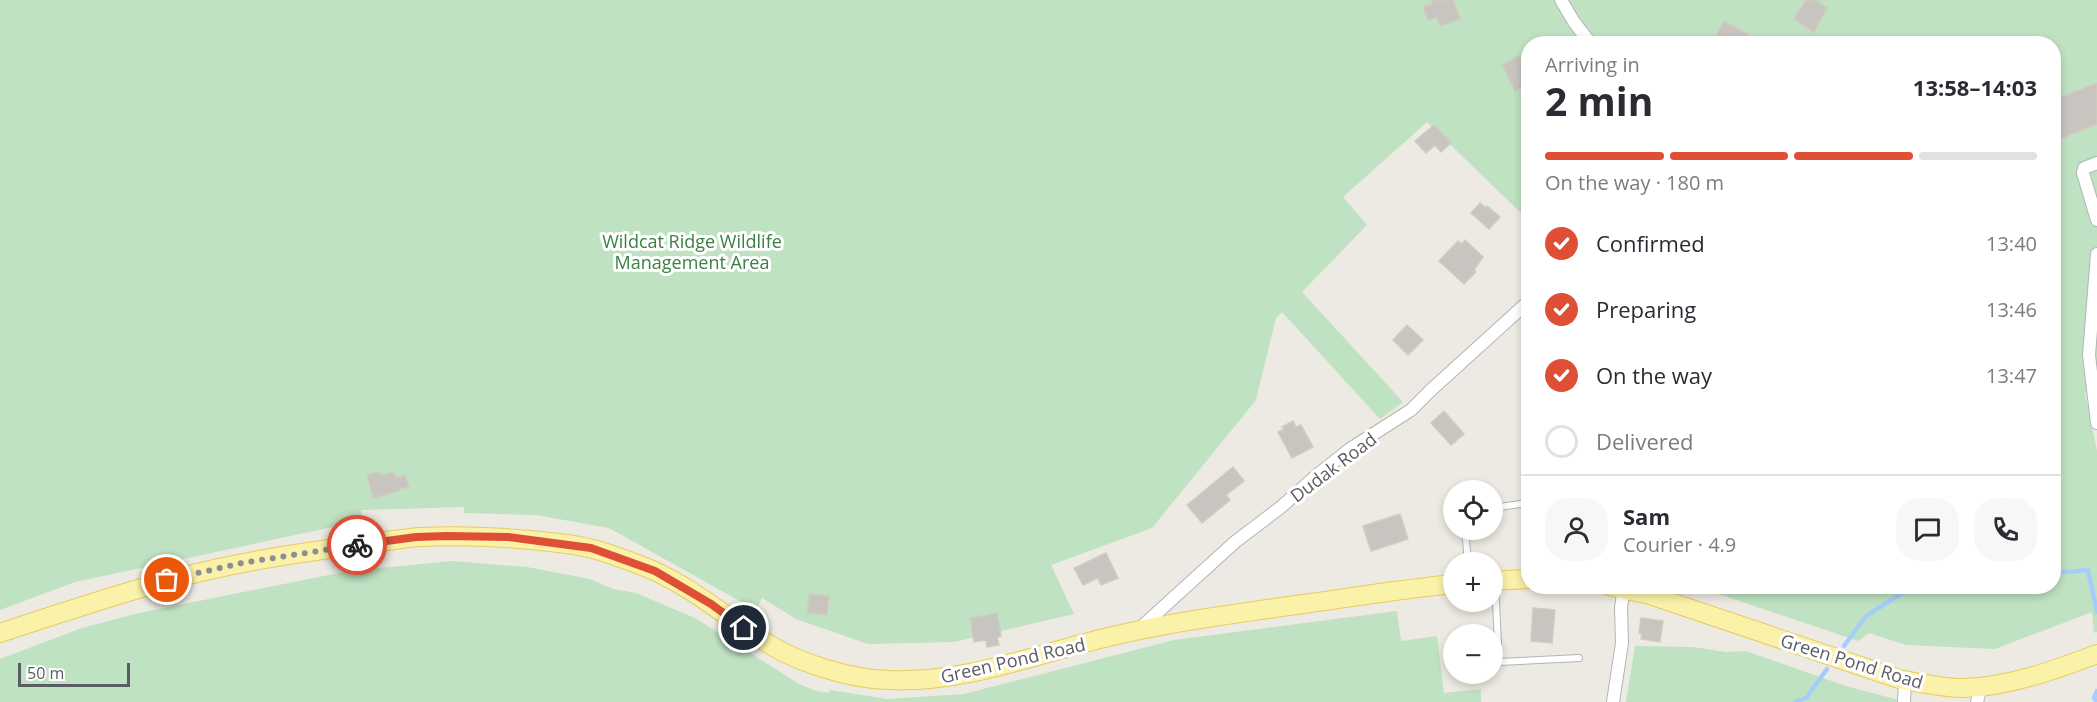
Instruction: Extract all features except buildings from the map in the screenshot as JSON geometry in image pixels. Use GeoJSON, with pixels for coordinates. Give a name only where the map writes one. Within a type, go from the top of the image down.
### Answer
{"type":"FeatureCollection","features":[{"type":"Feature","properties":{"kind":"main road","name":"Green Pond Road"},"geometry":{"type":"LineString","coordinates":[[0,633],[132,590],[196,573],[242,563],[416,537],[508,537],[591,548],[655,571],[711,604],[777,649],[811,663],[851,675],[884,680],[921,680],[976,672],[1137,630],[1201,618],[1443,585]]}},
{"type":"Feature","properties":{"kind":"main road"},"geometry":{"type":"LineString","coordinates":[[1503,580],[1521,579]]}},
{"type":"Feature","properties":{"kind":"main road","name":"Green Pond Road"},"geometry":{"type":"LineString","coordinates":[[1646,594],[1905,680],[1962,688],[1979,694],[2097,654]]}},
{"type":"Feature","properties":{"kind":"street"},"geometry":{"type":"LineString","coordinates":[[1561,0],[1585,36]]}},
{"type":"Feature","properties":{"kind":"street"},"geometry":{"type":"LineString","coordinates":[[2097,163],[2084,168],[2083,173],[2097,220]]}},
{"type":"Feature","properties":{"kind":"street"},"geometry":{"type":"LineString","coordinates":[[2097,254],[2088,355],[2097,423]]}},
{"type":"Feature","properties":{"kind":"street","name":"Dudak Road"},"geometry":{"type":"LineString","coordinates":[[1137,630],[1227,549],[1316,476],[1350,449],[1411,410],[1521,308]]}},
{"type":"Feature","properties":{"kind":"street"},"geometry":{"type":"LineString","coordinates":[[1613,702],[1622,643],[1620,594]]}},
{"type":"Feature","properties":{"kind":"street"},"geometry":{"type":"LineString","coordinates":[[1904,702],[1905,680]]}},
{"type":"Feature","properties":{"kind":"lane"},"geometry":{"type":"LineString","coordinates":[[1503,506],[1521,504]]}},
{"type":"Feature","properties":{"kind":"lane"},"geometry":{"type":"LineString","coordinates":[[1495,612],[1499,662],[1579,658]]}},
{"type":"Feature","properties":{"kind":"green space","name":"Wildcat Ridge Wildlife Management Area"},"geometry":{"type":"Polygon","coordinates":[[[0,0],[2097,0],[2097,392],[2085,393],[2097,451],[2097,632],[2094,633],[2092,612],[1995,649],[1906,645],[1869,633],[1858,641],[1719,594],[2061,594],[2061,36],[1521,36],[1521,213],[1427,122],[1343,197],[1367,225],[1302,292],[1403,402],[1380,419],[1282,312],[1276,318],[1256,400],[1152,528],[1051,565],[1074,614],[954,642],[868,644],[796,619],[762,598],[756,610],[609,528],[536,515],[464,513],[464,507],[361,510],[361,521],[75,582],[0,610],[0,0]]]}},
{"type":"Feature","properties":{"kind":"green space"},"geometry":{"type":"Polygon","coordinates":[[[452,561],[527,567],[590,579],[613,589],[636,593],[695,618],[799,684],[816,691],[829,693],[830,690],[887,699],[964,694],[1174,640],[1397,611],[1401,641],[1437,636],[1444,693],[1481,689],[1481,702],[0,702],[0,659],[82,628],[139,613],[349,571],[452,561]]]}},
{"type":"Feature","properties":{"kind":"green space"},"geometry":{"type":"Polygon","coordinates":[[[1635,646],[1693,647],[1726,652],[1746,651],[1849,687],[1907,702],[1626,702],[1635,646]]]}},
{"type":"Feature","properties":{"kind":"waterway"},"geometry":{"type":"LineString","coordinates":[[2061,572],[2088,570],[2097,612]]}},
{"type":"Feature","properties":{"kind":"waterway"},"geometry":{"type":"LineString","coordinates":[[1844,646],[1866,616],[1900,594]]}},
{"type":"Feature","properties":{"kind":"waterway"},"geometry":{"type":"LineString","coordinates":[[1795,702],[1806,698],[1827,669]]}},
{"type":"Feature","properties":{"kind":"waterway"},"geometry":{"type":"LineString","coordinates":[[2097,691],[2094,698],[2097,702]]}},
{"type":"Feature","properties":{"kind":"way so far"},"geometry":{"type":"LineString","coordinates":[[167,580],[242,563],[357,545]]}},
{"type":"Feature","properties":{"kind":"route"},"geometry":{"type":"LineString","coordinates":[[357,545],[416,537],[447,536],[508,537],[591,548],[655,571],[711,604],[744,628]]}}]}
